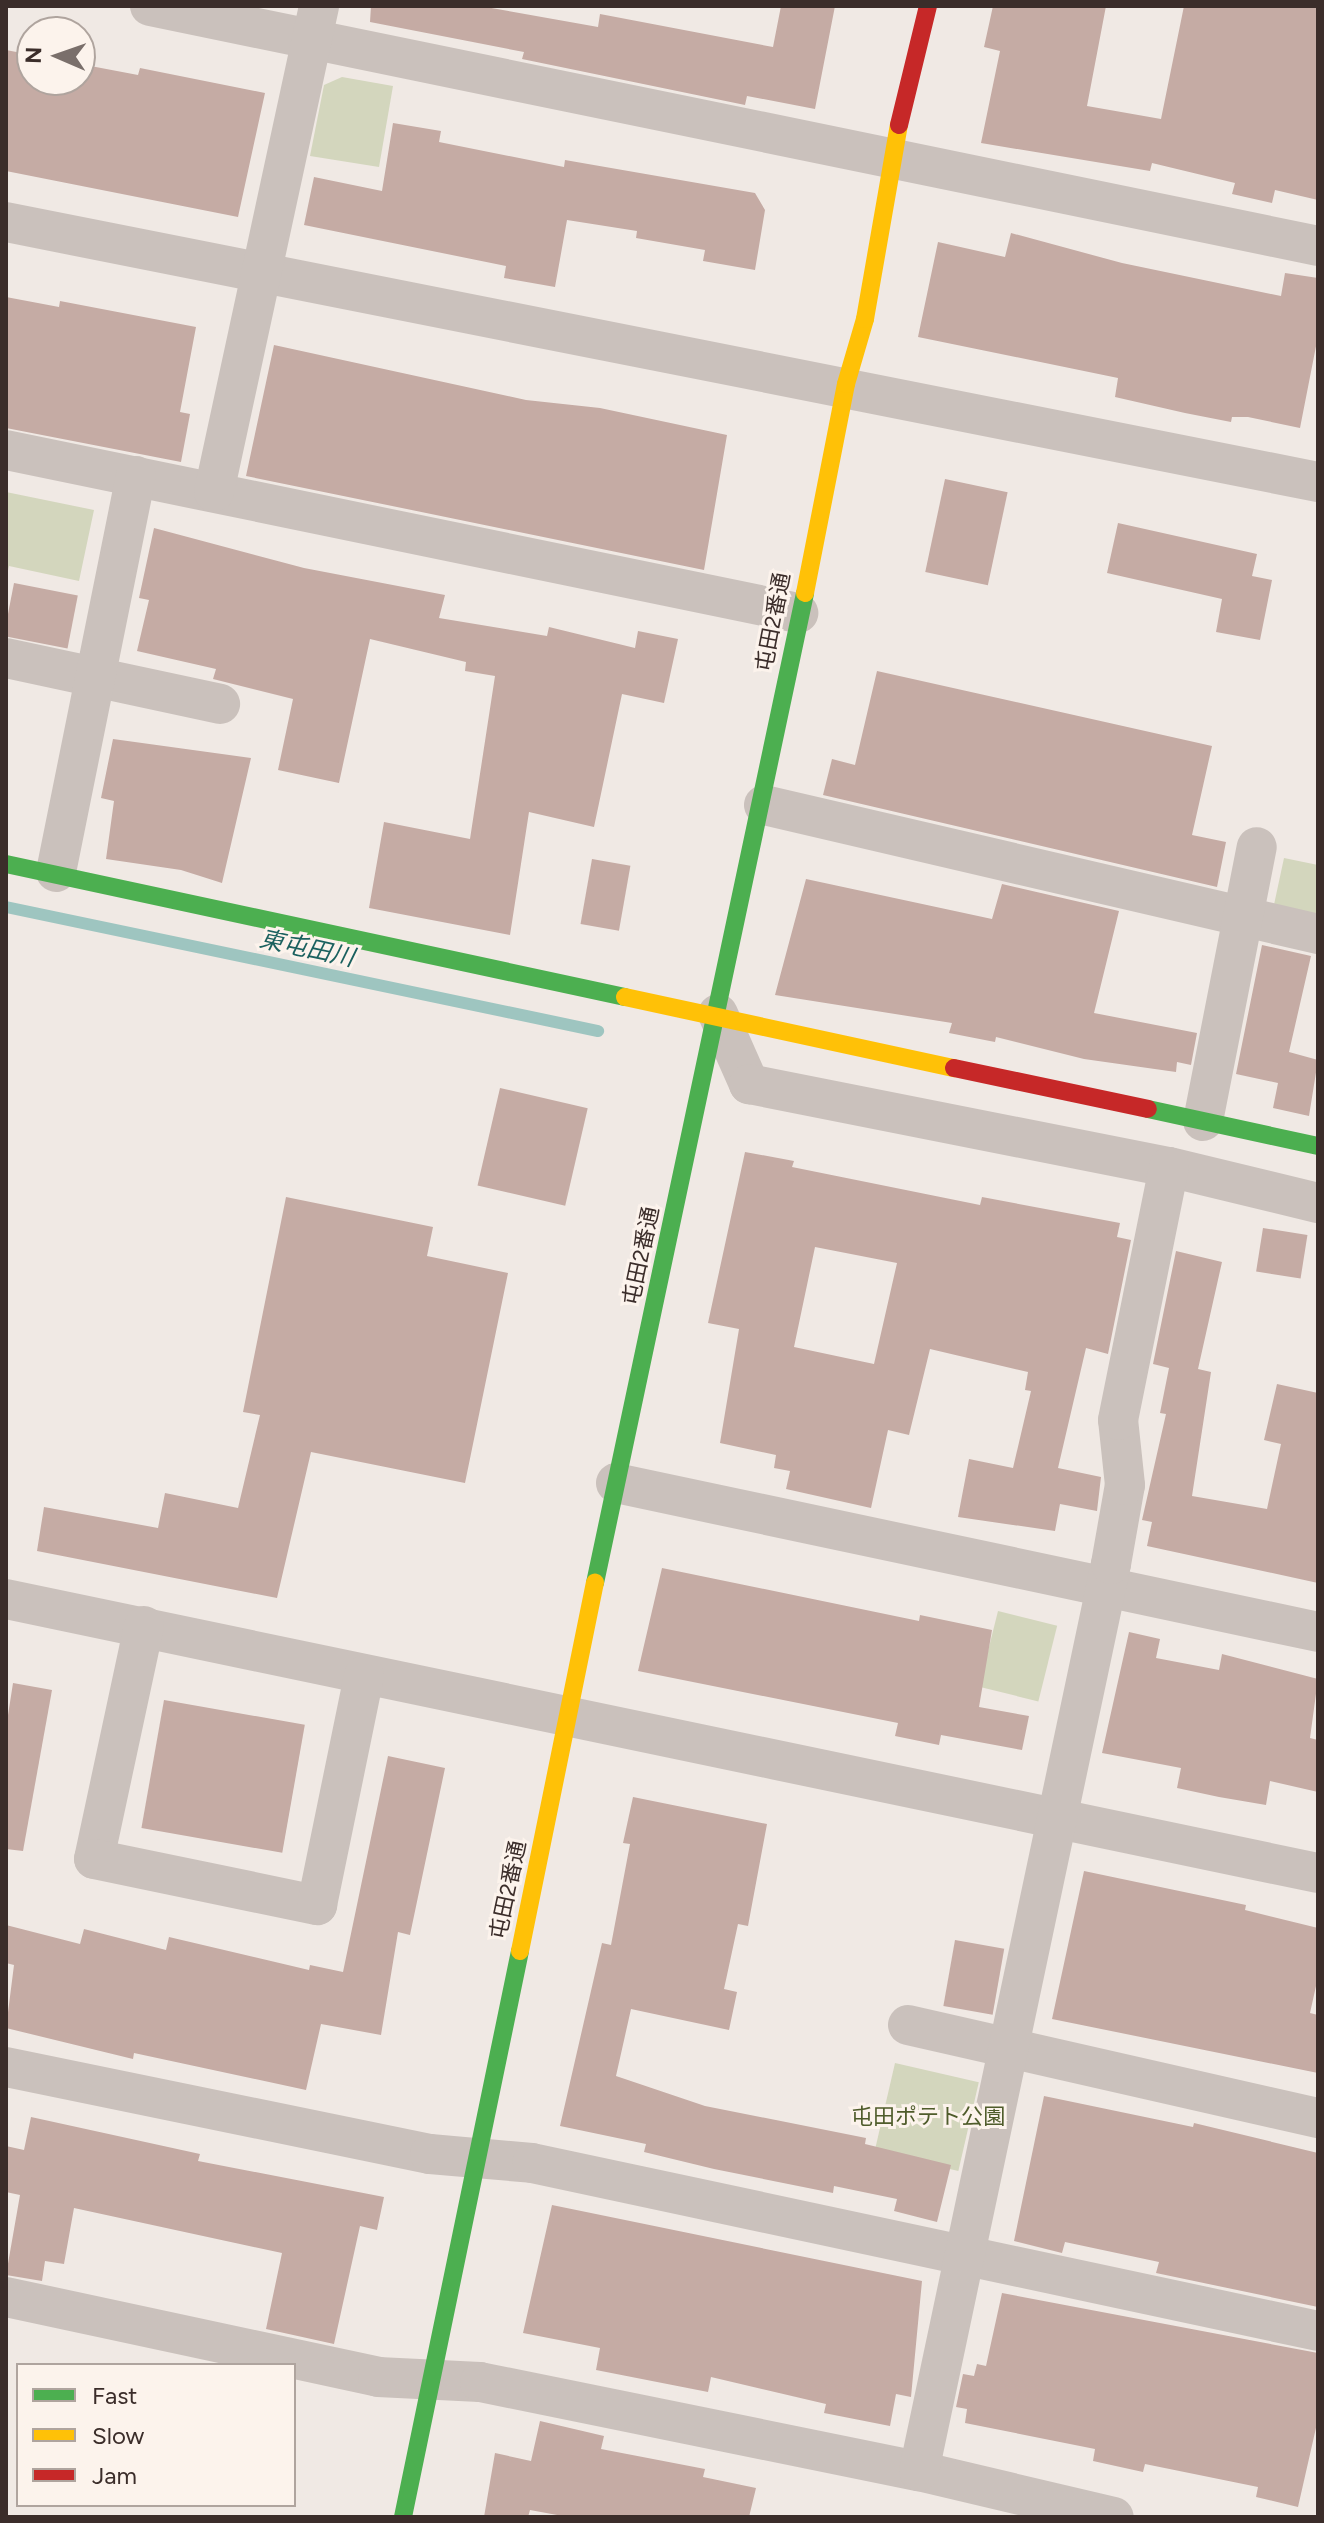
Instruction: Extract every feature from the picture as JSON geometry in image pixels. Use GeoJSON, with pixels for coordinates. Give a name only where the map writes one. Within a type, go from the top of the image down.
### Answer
{"type":"FeatureCollection","features":[{"type":"Feature","properties":{"kind":"street"},"geometry":{"type":"LineString","coordinates":[[150,6],[315,23],[891,160],[1318,246]]}},
{"type":"Feature","properties":{"kind":"street","name":"屯田2番通"},"geometry":{"type":"LineString","coordinates":[[403,2517],[616,1483],[764,805],[798,613],[846,384],[865,319],[891,160],[928,6]]}},
{"type":"Feature","properties":{"kind":"street"},"geometry":{"type":"LineString","coordinates":[[214,492],[315,23]]}},
{"type":"Feature","properties":{"kind":"street"},"geometry":{"type":"LineString","coordinates":[[6,222],[261,274],[846,384],[1318,482]]}},
{"type":"Feature","properties":{"kind":"street"},"geometry":{"type":"LineString","coordinates":[[6,450],[798,613]]}},
{"type":"Feature","properties":{"kind":"street"},"geometry":{"type":"LineString","coordinates":[[56,872],[100,675],[136,476]]}},
{"type":"Feature","properties":{"kind":"street"},"geometry":{"type":"LineString","coordinates":[[6,658],[100,675],[220,704]]}},
{"type":"Feature","properties":{"kind":"street"},"geometry":{"type":"LineString","coordinates":[[764,805],[1242,919],[1318,934]]}},
{"type":"Feature","properties":{"kind":"street"},"geometry":{"type":"LineString","coordinates":[[1203,1121],[1257,847]]}},
{"type":"Feature","properties":{"kind":"street"},"geometry":{"type":"LineString","coordinates":[[6,864],[56,872],[718,1014],[1318,1146]]}},
{"type":"Feature","properties":{"kind":"street"},"geometry":{"type":"LineString","coordinates":[[718,1014],[749,1084],[1169,1167],[1318,1203]]}},
{"type":"Feature","properties":{"kind":"street"},"geometry":{"type":"LineString","coordinates":[[919,2471],[968,2253],[1053,1818],[1106,1590],[1125,1485],[1118,1420],[1169,1167]]}},
{"type":"Feature","properties":{"kind":"street"},"geometry":{"type":"LineString","coordinates":[[616,1483],[1106,1590],[1318,1632]]}},
{"type":"Feature","properties":{"kind":"street"},"geometry":{"type":"LineString","coordinates":[[6,1599],[1318,1873]]}},
{"type":"Feature","properties":{"kind":"street"},"geometry":{"type":"LineString","coordinates":[[144,1626],[94,1859],[317,1905],[364,1676]]}},
{"type":"Feature","properties":{"kind":"street"},"geometry":{"type":"LineString","coordinates":[[908,2025],[1318,2118]]}},
{"type":"Feature","properties":{"kind":"street"},"geometry":{"type":"LineString","coordinates":[[6,2067],[477,2159],[532,2163],[968,2253],[1318,2331]]}},
{"type":"Feature","properties":{"kind":"street"},"geometry":{"type":"LineString","coordinates":[[6,2297],[378,2377],[480,2382],[919,2471],[1114,2517]]}},
{"type":"Feature","properties":{"kind":"green space"},"geometry":{"type":"Polygon","coordinates":[[[342,77],[393,86],[379,167],[310,156],[324,85],[342,77]]]}},
{"type":"Feature","properties":{"kind":"green space"},"geometry":{"type":"Polygon","coordinates":[[[6,492],[94,510],[79,581],[9,566],[6,580],[6,492]]]}},
{"type":"Feature","properties":{"kind":"green space"},"geometry":{"type":"Polygon","coordinates":[[[1284,858],[1318,865],[1318,925],[1272,914],[1284,858]]]}},
{"type":"Feature","properties":{"kind":"green space"},"geometry":{"type":"Polygon","coordinates":[[[998,1611],[1057,1626],[1038,1701],[979,1687],[998,1611]]]}},
{"type":"Feature","properties":{"kind":"green space","name":"屯田ポテト公園"},"geometry":{"type":"Polygon","coordinates":[[[895,2063],[979,2082],[958,2171],[875,2152],[895,2063]]]}},
{"type":"Feature","properties":{"kind":"building"},"geometry":{"type":"Polygon","coordinates":[[[371,6],[480,6],[598,27],[600,14],[773,47],[781,6],[835,6],[815,109],[747,96],[745,105],[522,59],[524,52],[370,22],[371,6]]]}},
{"type":"Feature","properties":{"kind":"building"},"geometry":{"type":"Polygon","coordinates":[[[993,6],[1106,6],[1087,106],[1161,119],[1184,6],[1318,6],[1318,200],[1275,190],[1272,203],[1232,194],[1235,183],[1152,163],[1150,171],[981,143],[1000,51],[984,47],[993,6]]]}},
{"type":"Feature","properties":{"kind":"building"},"geometry":{"type":"Polygon","coordinates":[[[6,50],[16,52],[16,96],[96,96],[96,67],[138,75],[140,68],[265,93],[238,217],[6,171],[6,50]]]}},
{"type":"Feature","properties":{"kind":"building"},"geometry":{"type":"Polygon","coordinates":[[[393,123],[441,131],[439,142],[564,167],[565,160],[755,193],[765,210],[755,270],[703,261],[705,250],[636,238],[637,231],[567,220],[555,287],[504,278],[506,266],[304,225],[314,177],[382,191],[393,123]]]}},
{"type":"Feature","properties":{"kind":"building"},"geometry":{"type":"Polygon","coordinates":[[[1011,233],[1122,263],[1281,296],[1285,273],[1318,278],[1318,336],[1300,428],[1248,417],[1232,417],[1231,422],[1115,397],[1118,378],[918,337],[938,242],[1005,257],[1011,233]]]}},
{"type":"Feature","properties":{"kind":"building"},"geometry":{"type":"Polygon","coordinates":[[[6,297],[59,307],[60,301],[196,327],[180,412],[190,414],[181,462],[6,428],[6,297]]]}},
{"type":"Feature","properties":{"kind":"building"},"geometry":{"type":"Polygon","coordinates":[[[274,345],[526,400],[600,408],[727,435],[704,570],[246,476],[274,345]]]}},
{"type":"Feature","properties":{"kind":"building"},"geometry":{"type":"Polygon","coordinates":[[[945,479],[1008,492],[988,585],[925,572],[945,479]]]}},
{"type":"Feature","properties":{"kind":"building"},"geometry":{"type":"Polygon","coordinates":[[[1118,523],[1257,554],[1252,576],[1272,580],[1260,640],[1216,632],[1222,599],[1107,573],[1118,523]]]}},
{"type":"Feature","properties":{"kind":"building"},"geometry":{"type":"Polygon","coordinates":[[[154,528],[304,568],[445,595],[439,618],[547,636],[549,627],[635,648],[638,631],[678,639],[664,703],[622,694],[594,827],[529,812],[510,935],[369,908],[384,822],[470,839],[495,676],[465,671],[466,662],[370,639],[339,783],[278,770],[293,699],[213,679],[216,669],[137,651],[149,600],[139,598],[154,528]]]}},
{"type":"Feature","properties":{"kind":"building"},"geometry":{"type":"Polygon","coordinates":[[[14,583],[78,595],[68,648],[6,636],[14,583]]]}},
{"type":"Feature","properties":{"kind":"building"},"geometry":{"type":"Polygon","coordinates":[[[877,671],[1212,746],[1192,835],[1226,842],[1217,887],[823,795],[832,759],[855,765],[877,671]]]}},
{"type":"Feature","properties":{"kind":"building"},"geometry":{"type":"Polygon","coordinates":[[[113,739],[251,758],[222,883],[181,870],[106,859],[114,801],[101,798],[113,739]]]}},
{"type":"Feature","properties":{"kind":"building"},"geometry":{"type":"Polygon","coordinates":[[[592,859],[630,866],[619,931],[581,924],[592,859]]]}},
{"type":"Feature","properties":{"kind":"building"},"geometry":{"type":"Polygon","coordinates":[[[806,879],[992,919],[1002,884],[1119,911],[1094,1013],[1197,1033],[1191,1065],[1177,1062],[1176,1072],[1084,1059],[996,1037],[995,1042],[949,1033],[952,1023],[775,995],[806,879]]]}},
{"type":"Feature","properties":{"kind":"building"},"geometry":{"type":"Polygon","coordinates":[[[1262,945],[1311,956],[1289,1052],[1318,1060],[1309,1116],[1273,1108],[1278,1083],[1236,1074],[1262,945]]]}},
{"type":"Feature","properties":{"kind":"building"},"geometry":{"type":"Polygon","coordinates":[[[500,1088],[588,1108],[565,1206],[478,1185],[500,1088]]]}},
{"type":"Feature","properties":{"kind":"building"},"geometry":{"type":"Polygon","coordinates":[[[745,1152],[794,1161],[792,1167],[980,1205],[982,1197],[1120,1223],[1117,1237],[1131,1240],[1108,1354],[1086,1348],[1058,1468],[1101,1477],[1097,1511],[1060,1504],[1055,1531],[958,1517],[969,1459],[1013,1468],[1031,1391],[1025,1390],[1028,1372],[930,1349],[909,1435],[888,1430],[871,1508],[786,1489],[790,1471],[774,1468],[776,1455],[720,1443],[739,1329],[708,1323],[745,1152]],[[815,1247],[794,1347],[874,1364],[897,1263],[815,1247]]]}},
{"type":"Feature","properties":{"kind":"building"},"geometry":{"type":"Polygon","coordinates":[[[286,1197],[433,1227],[427,1256],[508,1273],[465,1483],[311,1452],[277,1598],[37,1551],[44,1507],[158,1528],[165,1493],[238,1508],[260,1415],[243,1412],[286,1197]]]}},
{"type":"Feature","properties":{"kind":"building"},"geometry":{"type":"Polygon","coordinates":[[[1263,1228],[1307,1235],[1301,1278],[1256,1271],[1263,1228]]]}},
{"type":"Feature","properties":{"kind":"building"},"geometry":{"type":"Polygon","coordinates":[[[1176,1251],[1222,1262],[1198,1369],[1211,1372],[1192,1496],[1267,1509],[1281,1444],[1264,1440],[1277,1384],[1318,1393],[1318,1583],[1147,1546],[1152,1522],[1142,1520],[1166,1414],[1160,1413],[1169,1368],[1153,1364],[1176,1251]]]}},
{"type":"Feature","properties":{"kind":"building"},"geometry":{"type":"Polygon","coordinates":[[[662,1568],[919,1621],[920,1615],[992,1630],[979,1707],[1029,1716],[1022,1750],[941,1735],[939,1745],[895,1736],[898,1723],[638,1671],[662,1568]]]}},
{"type":"Feature","properties":{"kind":"building"},"geometry":{"type":"Polygon","coordinates":[[[1129,1632],[1160,1639],[1156,1658],[1219,1670],[1222,1654],[1318,1679],[1310,1738],[1318,1740],[1318,1792],[1270,1781],[1266,1805],[1219,1797],[1177,1788],[1181,1768],[1102,1753],[1129,1632]]]}},
{"type":"Feature","properties":{"kind":"building"},"geometry":{"type":"Polygon","coordinates":[[[13,1683],[52,1690],[23,1851],[6,1849],[6,1728],[13,1683]]]}},
{"type":"Feature","properties":{"kind":"building"},"geometry":{"type":"Polygon","coordinates":[[[164,1700],[305,1725],[282,1853],[141,1828],[164,1700]]]}},
{"type":"Feature","properties":{"kind":"building"},"geometry":{"type":"Polygon","coordinates":[[[388,1756],[445,1768],[410,1935],[398,1932],[381,2035],[321,2024],[306,2090],[134,2053],[133,2059],[6,2028],[14,1965],[6,1963],[6,1925],[80,1944],[84,1929],[166,1950],[169,1937],[309,1970],[310,1965],[343,1972],[388,1756]]]}},
{"type":"Feature","properties":{"kind":"building"},"geometry":{"type":"Polygon","coordinates":[[[633,1797],[767,1824],[748,1926],[738,1924],[724,1989],[737,1992],[729,2030],[631,2009],[616,2076],[705,2106],[866,2138],[865,2144],[951,2165],[937,2222],[894,2211],[897,2199],[834,2186],[833,2193],[714,2169],[644,2152],[646,2144],[560,2126],[602,1943],[611,1945],[630,1844],[623,1843],[633,1797]]]}},
{"type":"Feature","properties":{"kind":"building"},"geometry":{"type":"Polygon","coordinates":[[[1084,1871],[1246,1905],[1245,1910],[1318,1928],[1318,1977],[1310,2013],[1318,2015],[1318,2073],[1052,2019],[1084,1871]]]}},
{"type":"Feature","properties":{"kind":"building"},"geometry":{"type":"Polygon","coordinates":[[[955,1940],[1004,1949],[993,2015],[943,2006],[955,1940]]]}},
{"type":"Feature","properties":{"kind":"building"},"geometry":{"type":"Polygon","coordinates":[[[1044,2096],[1193,2127],[1194,2123],[1318,2153],[1318,2307],[1156,2273],[1159,2262],[1065,2242],[1062,2253],[1014,2241],[1044,2096]]]}},
{"type":"Feature","properties":{"kind":"building"},"geometry":{"type":"Polygon","coordinates":[[[31,2117],[200,2154],[198,2161],[384,2197],[377,2230],[360,2226],[334,2344],[266,2329],[282,2253],[74,2208],[64,2264],[45,2261],[42,2281],[6,2275],[20,2195],[6,2192],[6,2146],[24,2150],[31,2117]]]}},
{"type":"Feature","properties":{"kind":"building"},"geometry":{"type":"Polygon","coordinates":[[[552,2205],[922,2281],[911,2397],[896,2394],[890,2426],[824,2413],[826,2404],[711,2377],[708,2392],[596,2370],[600,2348],[523,2333],[552,2205]]]}},
{"type":"Feature","properties":{"kind":"building"},"geometry":{"type":"Polygon","coordinates":[[[1002,2293],[1318,2353],[1318,2419],[1298,2507],[1256,2497],[1258,2487],[1145,2464],[1143,2472],[1093,2461],[1095,2449],[965,2423],[967,2409],[956,2407],[963,2374],[974,2376],[977,2364],[986,2366],[1002,2293]]]}},
{"type":"Feature","properties":{"kind":"building"},"geometry":{"type":"Polygon","coordinates":[[[540,2421],[604,2436],[601,2449],[705,2469],[703,2477],[756,2488],[749,2517],[568,2517],[530,2510],[528,2517],[484,2517],[495,2453],[531,2461],[540,2421]]]}},
{"type":"Feature","properties":{"kind":"waterway","name":"東屯田川"},"geometry":{"type":"LineString","coordinates":[[6,907],[598,1031]]}},
{"type":"Feature","properties":{"kind":"traffic: fast"},"geometry":{"type":"LineString","coordinates":[[595,1583],[805,593]]}},
{"type":"Feature","properties":{"kind":"traffic: fast"},"geometry":{"type":"LineString","coordinates":[[6,864],[625,997]]}},
{"type":"Feature","properties":{"kind":"traffic: fast"},"geometry":{"type":"LineString","coordinates":[[1148,1109],[1318,1146]]}},
{"type":"Feature","properties":{"kind":"traffic: fast"},"geometry":{"type":"LineString","coordinates":[[403,2517],[520,1951]]}},
{"type":"Feature","properties":{"kind":"traffic: slow"},"geometry":{"type":"LineString","coordinates":[[805,593],[846,384],[865,319],[899,125]]}},
{"type":"Feature","properties":{"kind":"traffic: slow"},"geometry":{"type":"LineString","coordinates":[[625,997],[954,1068]]}},
{"type":"Feature","properties":{"kind":"traffic: slow"},"geometry":{"type":"LineString","coordinates":[[520,1951],[595,1583]]}},
{"type":"Feature","properties":{"kind":"traffic: jam"},"geometry":{"type":"LineString","coordinates":[[899,125],[928,6]]}},
{"type":"Feature","properties":{"kind":"traffic: jam"},"geometry":{"type":"LineString","coordinates":[[954,1068],[1148,1109]]}}]}
